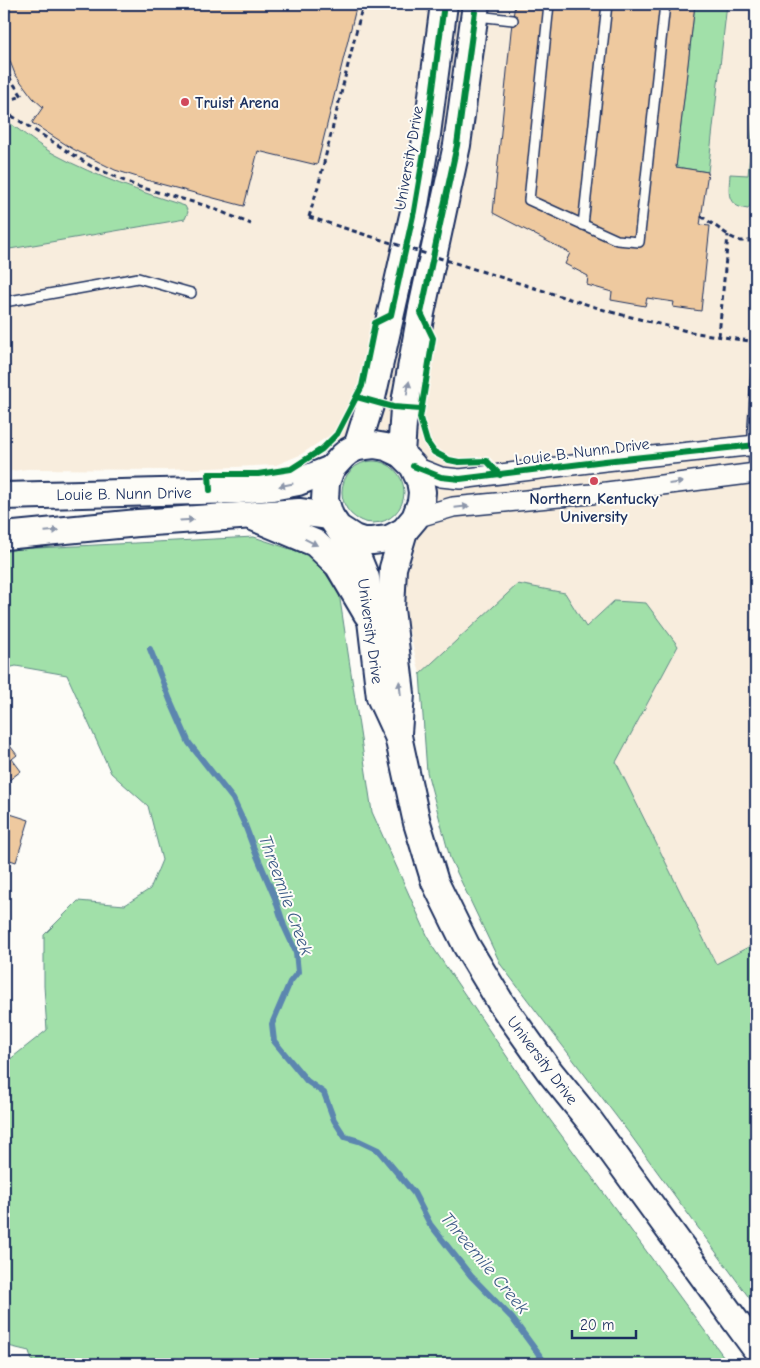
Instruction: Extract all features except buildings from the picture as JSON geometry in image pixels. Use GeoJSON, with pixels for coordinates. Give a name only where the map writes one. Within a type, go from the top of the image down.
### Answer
{"type":"FeatureCollection","features":[{"type":"Feature","properties":{"kind":"main road","name":"University Drive"},"geometry":{"type":"LineString","coordinates":[[444,4],[427,134],[414,211],[372,402],[357,448],[342,456],[332,469],[326,482],[325,500],[335,522],[357,556],[366,578],[380,697],[398,736],[417,823],[435,882],[466,945],[501,1004],[550,1072],[589,1120],[756,1349]]}},
{"type":"Feature","properties":{"kind":"main road","name":"University Drive"},"geometry":{"type":"LineString","coordinates":[[398,736],[401,694],[391,609],[393,568],[397,550],[421,502],[422,492],[420,481],[407,460],[404,408],[421,313],[457,145],[475,10]]}},
{"type":"Feature","properties":{"kind":"main road"},"geometry":{"type":"LineString","coordinates":[[357,448],[374,445],[386,447],[407,460]]}},
{"type":"Feature","properties":{"kind":"main road","name":"Louie B. Nunn Drive"},"geometry":{"type":"LineString","coordinates":[[4,496],[228,490],[272,487],[298,482],[332,469]]}},
{"type":"Feature","properties":{"kind":"main road","name":"Louie B. Nunn Drive"},"geometry":{"type":"LineString","coordinates":[[4,536],[299,512],[335,522]]}},
{"type":"Feature","properties":{"kind":"main road"},"geometry":{"type":"LineString","coordinates":[[250,516],[315,543],[338,565],[371,621]]}},
{"type":"Feature","properties":{"kind":"main road"},"geometry":{"type":"LineString","coordinates":[[335,522],[354,538],[372,542],[389,539],[409,525]]}},
{"type":"Feature","properties":{"kind":"street","name":"Louie B. Nunn Drive"},"geometry":{"type":"LineString","coordinates":[[407,460],[441,477],[460,479],[755,445]]}},
{"type":"Feature","properties":{"kind":"street"},"geometry":{"type":"LineString","coordinates":[[409,525],[453,508],[591,494],[755,473]]}},
{"type":"Feature","properties":{"kind":"lane"},"geometry":{"type":"LineString","coordinates":[[549,4],[529,200],[617,240],[639,242],[665,4]]}},
{"type":"Feature","properties":{"kind":"lane"},"geometry":{"type":"LineString","coordinates":[[583,225],[607,4]]}},
{"type":"Feature","properties":{"kind":"lane"},"geometry":{"type":"LineString","coordinates":[[475,10],[513,20]]}},
{"type":"Feature","properties":{"kind":"lane"},"geometry":{"type":"LineString","coordinates":[[4,302],[138,278],[190,293]]}},
{"type":"Feature","properties":{"kind":"lane"},"geometry":{"type":"LineString","coordinates":[[755,473],[754,411],[756,376]]}},
{"type":"Feature","properties":{"kind":"path"},"geometry":{"type":"LineString","coordinates":[[363,4],[310,216],[612,312],[692,332],[749,340]]}},
{"type":"Feature","properties":{"kind":"path"},"geometry":{"type":"LineString","coordinates":[[4,59],[11,80],[22,96],[4,102]]}},
{"type":"Feature","properties":{"kind":"path"},"geometry":{"type":"LineString","coordinates":[[4,111],[91,166],[136,186],[206,206],[251,224]]}},
{"type":"Feature","properties":{"kind":"path"},"geometry":{"type":"LineString","coordinates":[[702,216],[728,235],[740,240],[754,240],[754,204],[756,201]]}},
{"type":"Feature","properties":{"kind":"path"},"geometry":{"type":"LineString","coordinates":[[719,336],[728,235]]}},
{"type":"Feature","properties":{"kind":"shaded area","name":"Northern Kentucky University"},"geometry":{"type":"Polygon","coordinates":[[[4,4],[756,4],[756,943],[716,965],[616,762],[678,646],[614,601],[586,627],[565,593],[518,584],[420,674],[406,619],[404,577],[411,549],[422,531],[435,502],[434,490],[425,462],[418,450],[394,435],[339,443],[327,437],[300,455],[276,465],[167,470],[27,469],[4,472],[4,4]]]}},
{"type":"Feature","properties":{"kind":"green space"},"geometry":{"type":"Polygon","coordinates":[[[695,4],[727,4],[708,172],[676,167],[695,4]]]}},
{"type":"Feature","properties":{"kind":"green space"},"geometry":{"type":"Polygon","coordinates":[[[756,95],[756,196],[748,209],[735,205],[732,201],[729,192],[730,174],[748,175],[756,95]]]}},
{"type":"Feature","properties":{"kind":"green space"},"geometry":{"type":"Polygon","coordinates":[[[8,122],[44,148],[72,163],[119,183],[185,206],[188,212],[185,219],[4,250],[4,123],[8,122]]]}},
{"type":"Feature","properties":{"kind":"green space"},"geometry":{"type":"Polygon","coordinates":[[[373,461],[385,463],[395,470],[402,480],[404,492],[402,504],[395,514],[385,521],[373,523],[361,521],[351,514],[344,504],[342,492],[344,480],[351,470],[361,463],[373,461]]]}},
{"type":"Feature","properties":{"kind":"green space"},"geometry":{"type":"Polygon","coordinates":[[[254,537],[314,557],[339,593],[372,812],[432,946],[548,1117],[729,1364],[33,1364],[29,1351],[4,1345],[4,1064],[47,1030],[44,986],[44,935],[78,901],[125,905],[150,889],[162,860],[148,806],[111,773],[67,675],[16,666],[4,669],[4,552],[17,549],[254,537]]]}},
{"type":"Feature","properties":{"kind":"green space"},"geometry":{"type":"Polygon","coordinates":[[[518,584],[565,593],[586,627],[614,601],[646,603],[678,646],[616,762],[716,964],[756,943],[756,1307],[629,1133],[501,965],[450,858],[427,772],[420,674],[518,584]]]}},
{"type":"Feature","properties":{"kind":"waterway","name":"Threemile Creek"},"geometry":{"type":"LineString","coordinates":[[150,649],[189,743],[233,799],[296,952],[298,972],[290,982],[272,1024],[274,1041],[307,1081],[324,1093],[334,1120],[345,1137],[378,1150],[414,1193],[430,1224],[471,1276],[512,1318],[546,1364]]}},
{"type":"Feature","properties":{"kind":"cycle path"},"geometry":{"type":"LineString","coordinates":[[210,490],[209,474],[258,474],[291,469],[322,449],[337,434],[362,386],[375,323],[391,315],[414,211],[427,134],[444,4]]}},
{"type":"Feature","properties":{"kind":"cycle path"},"geometry":{"type":"LineString","coordinates":[[476,4],[457,145],[421,313],[433,338],[420,418],[427,442],[434,452],[449,460],[459,462],[487,461],[500,475]]}},
{"type":"Feature","properties":{"kind":"cycle path"},"geometry":{"type":"LineString","coordinates":[[357,397],[393,407],[421,409]]}},
{"type":"Feature","properties":{"kind":"cycle path"},"geometry":{"type":"LineString","coordinates":[[413,466],[441,477],[460,479],[756,445]]}},
{"type":"Feature","properties":{"kind":"place","name":"Truist Arena"},"geometry":{"type":"Point","coordinates":[185,102]}},
{"type":"Feature","properties":{"kind":"place","name":"Northern Kentucky University"},"geometry":{"type":"Point","coordinates":[594,481]}}]}
